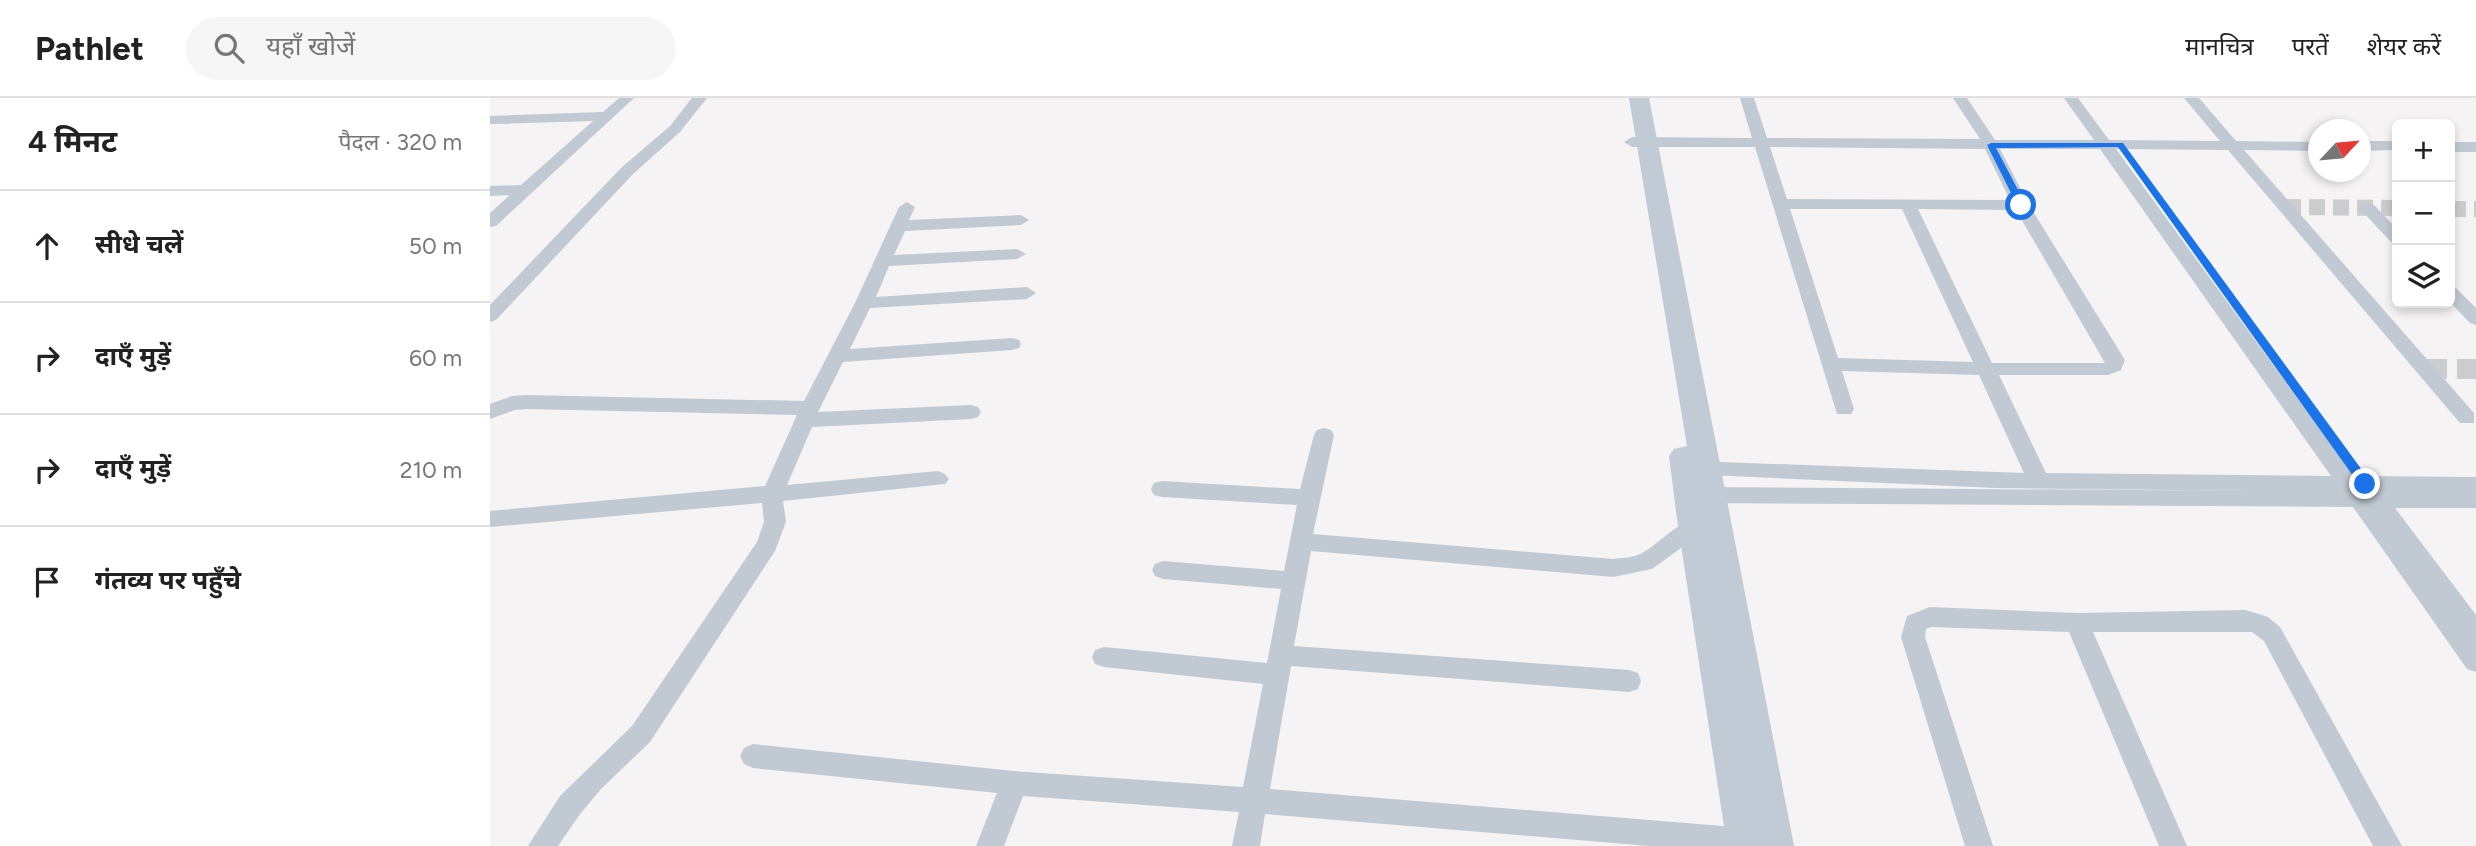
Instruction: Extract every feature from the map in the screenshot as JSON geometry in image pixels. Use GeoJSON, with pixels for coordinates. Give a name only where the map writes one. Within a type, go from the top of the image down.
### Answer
{"type":"FeatureCollection","features":[{"type":"Feature","properties":{"kind":"street"},"geometry":{"type":"LineString","coordinates":[[490,222],[627,98]]}},
{"type":"Feature","properties":{"kind":"street"},"geometry":{"type":"LineString","coordinates":[[493,309],[627,171],[681,123],[700,98]]}},
{"type":"Feature","properties":{"kind":"street"},"geometry":{"type":"LineString","coordinates":[[753,756],[1014,783],[1756,844],[1699,482],[1639,142],[1624,98]]}},
{"type":"Feature","properties":{"kind":"street"},"geometry":{"type":"LineString","coordinates":[[1639,98],[1639,142]]}},
{"type":"Feature","properties":{"kind":"street"},"geometry":{"type":"LineString","coordinates":[[1747,98],[1844,410]]}},
{"type":"Feature","properties":{"kind":"street"},"geometry":{"type":"LineString","coordinates":[[1829,364],[1985,369],[2108,369],[2114,366],[2115,360],[2021,205],[1991,145],[1960,98]]}},
{"type":"Feature","properties":{"kind":"street"},"geometry":{"type":"LineString","coordinates":[[2071,98],[2113,145],[2362,492],[2476,662]]}},
{"type":"Feature","properties":{"kind":"street"},"geometry":{"type":"LineString","coordinates":[[2087,98],[2113,145]]}},
{"type":"Feature","properties":{"kind":"street"},"geometry":{"type":"LineString","coordinates":[[2191,98],[2467,418]]}},
{"type":"Feature","properties":{"kind":"street"},"geometry":{"type":"LineString","coordinates":[[490,120],[605,117]]}},
{"type":"Feature","properties":{"kind":"street"},"geometry":{"type":"LineString","coordinates":[[1639,142],[2308,146]]}},
{"type":"Feature","properties":{"kind":"street"},"geometry":{"type":"LineString","coordinates":[[2371,146],[2392,146]]}},
{"type":"Feature","properties":{"kind":"street"},"geometry":{"type":"LineString","coordinates":[[2455,147],[2476,147]]}},
{"type":"Feature","properties":{"kind":"street"},"geometry":{"type":"LineString","coordinates":[[490,191],[523,190]]}},
{"type":"Feature","properties":{"kind":"street"},"geometry":{"type":"LineString","coordinates":[[1780,204],[2021,205]]}},
{"type":"Feature","properties":{"kind":"street"},"geometry":{"type":"LineString","coordinates":[[1908,205],[2039,481]]}},
{"type":"Feature","properties":{"kind":"street"},"geometry":{"type":"LineString","coordinates":[[2368,208],[2392,233]]}},
{"type":"Feature","properties":{"kind":"street"},"geometry":{"type":"LineString","coordinates":[[542,846],[584,788],[641,734],[664,704],[767,545],[775,522],[772,495],[903,216],[1021,220]]}},
{"type":"Feature","properties":{"kind":"street"},"geometry":{"type":"LineString","coordinates":[[883,261],[1017,254]]}},
{"type":"Feature","properties":{"kind":"street"},"geometry":{"type":"LineString","coordinates":[[864,303],[1027,293]]}},
{"type":"Feature","properties":{"kind":"street"},"geometry":{"type":"LineString","coordinates":[[2455,297],[2476,319]]}},
{"type":"Feature","properties":{"kind":"street"},"geometry":{"type":"LineString","coordinates":[[837,356],[1012,344]]}},
{"type":"Feature","properties":{"kind":"street"},"geometry":{"type":"LineString","coordinates":[[490,412],[512,403],[527,402],[808,414],[971,412]]}},
{"type":"Feature","properties":{"kind":"street"},"geometry":{"type":"LineString","coordinates":[[1246,846],[1281,665],[1309,498],[1324,435]]}},
{"type":"Feature","properties":{"kind":"street"},"geometry":{"type":"LineString","coordinates":[[490,519],[938,480]]}},
{"type":"Feature","properties":{"kind":"street"},"geometry":{"type":"LineString","coordinates":[[1699,482],[2039,481],[2362,492],[2476,500]]}},
{"type":"Feature","properties":{"kind":"street"},"geometry":{"type":"LineString","coordinates":[[1699,482],[2362,492],[2476,485]]}},
{"type":"Feature","properties":{"kind":"street"},"geometry":{"type":"LineString","coordinates":[[1162,489],[1309,498]]}},
{"type":"Feature","properties":{"kind":"street"},"geometry":{"type":"LineString","coordinates":[[2362,492],[2476,633]]}},
{"type":"Feature","properties":{"kind":"street"},"geometry":{"type":"LineString","coordinates":[[1301,542],[1613,568],[1644,562],[1704,526]]}},
{"type":"Feature","properties":{"kind":"street"},"geometry":{"type":"LineString","coordinates":[[1163,570],[1294,581]]}},
{"type":"Feature","properties":{"kind":"street"},"geometry":{"type":"LineString","coordinates":[[1979,846],[1913,637],[1914,623],[1930,617],[2077,623],[2246,620],[2260,624],[2272,634],[2388,846]]}},
{"type":"Feature","properties":{"kind":"street"},"geometry":{"type":"LineString","coordinates":[[2077,623],[2174,846]]}},
{"type":"Feature","properties":{"kind":"street"},"geometry":{"type":"LineString","coordinates":[[1104,657],[1629,681]]}},
{"type":"Feature","properties":{"kind":"street"},"geometry":{"type":"LineString","coordinates":[[990,846],[1014,783]]}},
{"type":"Feature","properties":{"kind":"tunnel"},"geometry":{"type":"LineString","coordinates":[[2285,207],[2392,208]]}},
{"type":"Feature","properties":{"kind":"tunnel"},"geometry":{"type":"LineString","coordinates":[[2455,209],[2476,209]]}},
{"type":"Feature","properties":{"kind":"tunnel"},"geometry":{"type":"LineString","coordinates":[[2427,369],[2476,369]]}},
{"type":"Feature","properties":{"kind":"route"},"geometry":{"type":"LineString","coordinates":[[2021,205],[1991,145],[2120,145],[2365,484]]}}]}
